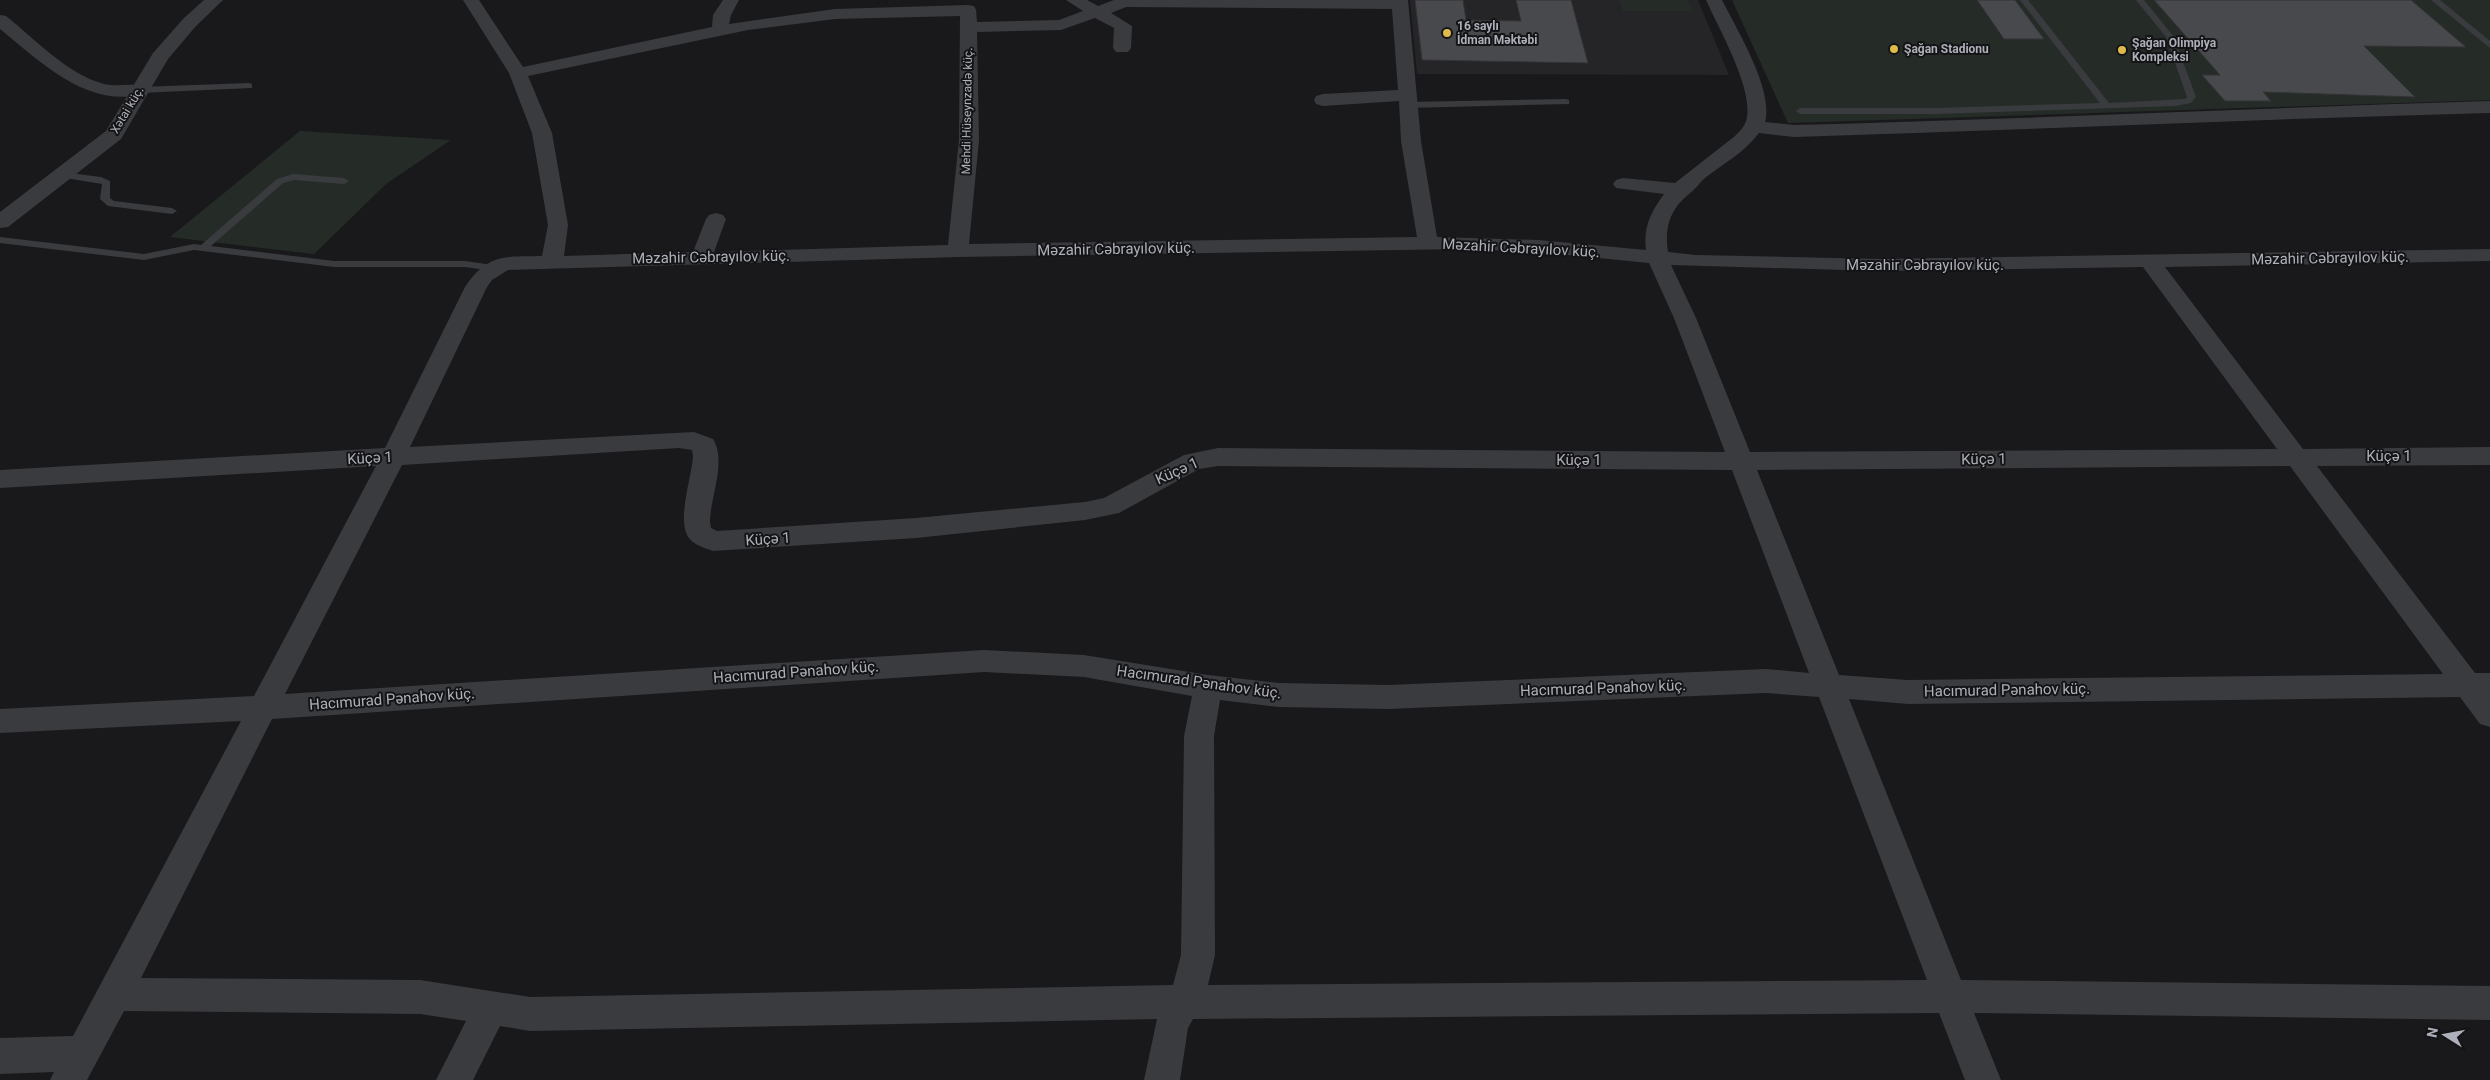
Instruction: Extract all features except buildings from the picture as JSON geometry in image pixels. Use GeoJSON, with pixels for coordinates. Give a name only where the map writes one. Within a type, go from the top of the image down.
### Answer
{"type":"FeatureCollection","features":[{"type":"Feature","properties":{"kind":"street","name":"Xətai küç."},"geometry":{"type":"LineString","coordinates":[[0,222],[114,135],[123,122],[139,90],[175,38],[214,0]]}},
{"type":"Feature","properties":{"kind":"street"},"geometry":{"type":"LineString","coordinates":[[470,0],[518,73],[542,133],[558,231],[552,261]]}},
{"type":"Feature","properties":{"kind":"street"},"geometry":{"type":"LineString","coordinates":[[720,29],[722,15],[731,0]]}},
{"type":"Feature","properties":{"kind":"street"},"geometry":{"type":"LineString","coordinates":[[1074,0],[1123,26],[1122,48]]}},
{"type":"Feature","properties":{"kind":"street"},"geometry":{"type":"LineString","coordinates":[[1714,0],[1756,100],[1757,114],[1753,127],[1746,137],[1682,190],[1667,205],[1658,222],[1656,237],[1659,259],[1685,318],[1827,686],[1983,1080]]}},
{"type":"Feature","properties":{"kind":"street"},"geometry":{"type":"LineString","coordinates":[[518,73],[720,29],[835,14],[969,13],[1061,25],[1119,4],[1133,2],[1400,2],[1411,142],[1428,243]]}},
{"type":"Feature","properties":{"kind":"street","name":"Mehdi Hüseynzadə küç."},"geometry":{"type":"LineString","coordinates":[[958,251],[969,140],[969,13]]}},
{"type":"Feature","properties":{"kind":"street"},"geometry":{"type":"LineString","coordinates":[[0,20],[59,66],[90,85],[120,91],[139,90]]}},
{"type":"Feature","properties":{"kind":"street"},"geometry":{"type":"LineString","coordinates":[[1323,100],[1407,100]]}},
{"type":"Feature","properties":{"kind":"street"},"geometry":{"type":"LineString","coordinates":[[1753,127],[1770,130],[1804,131],[2008,125],[2208,115],[2490,107]]}},
{"type":"Feature","properties":{"kind":"street"},"geometry":{"type":"LineString","coordinates":[[1623,184],[1682,190]]}},
{"type":"Feature","properties":{"kind":"street"},"geometry":{"type":"LineString","coordinates":[[701,258],[716,219]]}},
{"type":"Feature","properties":{"kind":"street","name":"Məzahir Cəbrayılov küç."},"geometry":{"type":"LineString","coordinates":[[493,268],[504,264],[552,261],[958,251],[1428,243],[1538,246],[1659,259],[1880,265],[2490,255]]}},
{"type":"Feature","properties":{"kind":"street"},"geometry":{"type":"LineString","coordinates":[[2150,262],[2294,456],[2478,685],[2490,715]]}},
{"type":"Feature","properties":{"kind":"street"},"geometry":{"type":"LineString","coordinates":[[0,1056],[76,1066],[393,457],[476,287],[484,275],[493,268]]}},
{"type":"Feature","properties":{"kind":"street","name":"Küçə 1"},"geometry":{"type":"LineString","coordinates":[[0,479],[669,440],[694,441],[704,446],[707,457],[696,521],[699,533],[713,541],[731,542],[916,528],[1085,511],[1110,506],[1193,460],[1218,457],[1741,461],[2490,456]]}},
{"type":"Feature","properties":{"kind":"street","name":"Hacımurad Pənahov küç."},"geometry":{"type":"LineString","coordinates":[[0,721],[261,708],[984,661],[1084,666],[1208,687],[1279,695],[1388,697],[1766,681],[1908,692],[2478,685]]}},
{"type":"Feature","properties":{"kind":"street"},"geometry":{"type":"LineString","coordinates":[[1162,1080],[1171,1027],[1192,982],[1198,955],[1199,736],[1208,687]]}},
{"type":"Feature","properties":{"kind":"street"},"geometry":{"type":"LineString","coordinates":[[115,994],[420,997],[530,1014],[1183,1002],[1950,996],[2490,1003]]}},
{"type":"Feature","properties":{"kind":"street"},"geometry":{"type":"LineString","coordinates":[[454,1080],[490,1009]]}},
{"type":"Feature","properties":{"kind":"lane"},"geometry":{"type":"LineString","coordinates":[[2024,0],[2106,105]]}},
{"type":"Feature","properties":{"kind":"lane"},"geometry":{"type":"LineString","coordinates":[[1800,111],[1936,111],[2188,101],[2192,98],[2170,37],[2140,0]]}},
{"type":"Feature","properties":{"kind":"lane"},"geometry":{"type":"LineString","coordinates":[[2435,0],[2490,45]]}},
{"type":"Feature","properties":{"kind":"lane"},"geometry":{"type":"LineString","coordinates":[[139,90],[250,86]]}},
{"type":"Feature","properties":{"kind":"lane"},"geometry":{"type":"LineString","coordinates":[[1407,100],[1566,102]]}},
{"type":"Feature","properties":{"kind":"lane"},"geometry":{"type":"LineString","coordinates":[[62,175],[101,180],[107,183],[105,199],[111,204],[172,211]]}},
{"type":"Feature","properties":{"kind":"lane"},"geometry":{"type":"LineString","coordinates":[[203,248],[280,181],[293,177],[344,181]]}},
{"type":"Feature","properties":{"kind":"lane"},"geometry":{"type":"LineString","coordinates":[[0,240],[144,257],[186,248],[203,248],[334,264],[465,264],[493,268]]}},
{"type":"Feature","properties":{"kind":"shaded area"},"geometry":{"type":"Polygon","coordinates":[[[1410,0],[1698,0],[1729,75],[1417,74],[1410,0]]]}},
{"type":"Feature","properties":{"kind":"shaded area"},"geometry":{"type":"Polygon","coordinates":[[[1619,0],[1687,0],[1692,11],[1623,11],[1619,0]]]}},
{"type":"Feature","properties":{"kind":"shaded area","name":"Şağan Olimpiya Kompleksi"},"geometry":{"type":"Polygon","coordinates":[[[1732,0],[2490,0],[2490,100],[1788,123],[1732,0]]]}},
{"type":"Feature","properties":{"kind":"shaded area"},"geometry":{"type":"Polygon","coordinates":[[[300,131],[451,140],[386,184],[314,254],[170,237],[300,131]]]}},
{"type":"Feature","properties":{"kind":"place","name":"16 saylı İdman Məktəbi"},"geometry":{"type":"Point","coordinates":[1447,33]}},
{"type":"Feature","properties":{"kind":"place","name":"Şağan Stadionu"},"geometry":{"type":"Point","coordinates":[1894,49]}},
{"type":"Feature","properties":{"kind":"place","name":"Şağan Olimpiya Kompleksi"},"geometry":{"type":"Point","coordinates":[2122,50]}}]}
